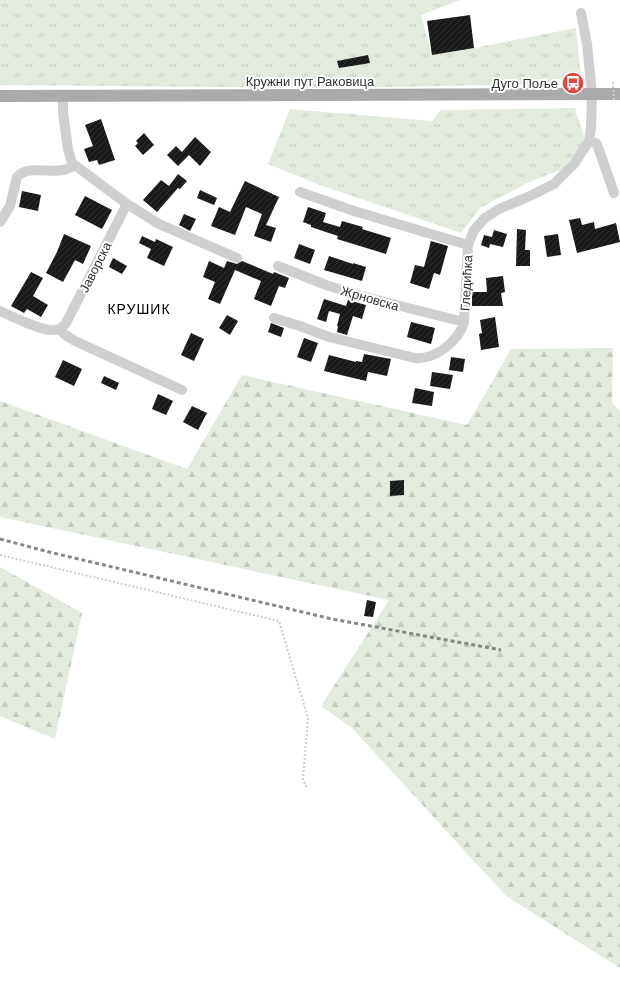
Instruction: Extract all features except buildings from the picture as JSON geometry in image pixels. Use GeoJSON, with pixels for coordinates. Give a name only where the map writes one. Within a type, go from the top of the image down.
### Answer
{"type":"FeatureCollection","features":[{"type":"Feature","properties":{"kind":"main road","name":"Кружни пут Раковица"},"geometry":{"type":"LineString","coordinates":[[0,96],[592,94],[617,98]]}},
{"type":"Feature","properties":{"kind":"street","name":"Гледићка"},"geometry":{"type":"LineString","coordinates":[[274,318],[329,337],[419,359],[432,356],[454,340],[461,331],[464,322],[468,245],[474,230],[485,218],[498,209],[554,184],[574,164],[589,141],[592,94],[587,44],[581,13]]}},
{"type":"Feature","properties":{"kind":"street"},"geometry":{"type":"LineString","coordinates":[[63,96],[63,113],[67,142],[70,159],[75,165],[127,204],[159,224],[237,258]]}},
{"type":"Feature","properties":{"kind":"street"},"geometry":{"type":"LineString","coordinates":[[589,141],[596,143],[598,147],[614,193]]}},
{"type":"Feature","properties":{"kind":"street"},"geometry":{"type":"LineString","coordinates":[[0,222],[10,206],[17,177],[20,173],[29,171],[63,170],[75,165]]}},
{"type":"Feature","properties":{"kind":"street"},"geometry":{"type":"LineString","coordinates":[[300,192],[354,212],[468,245]]}},
{"type":"Feature","properties":{"kind":"street","name":"Јаворска"},"geometry":{"type":"LineString","coordinates":[[60,329],[66,323],[127,204]]}},
{"type":"Feature","properties":{"kind":"street","name":"Жрновска"},"geometry":{"type":"LineString","coordinates":[[278,266],[326,285],[361,296],[464,322]]}},
{"type":"Feature","properties":{"kind":"street"},"geometry":{"type":"LineString","coordinates":[[0,311],[31,325],[54,331],[60,329],[64,334],[75,341],[182,390]]}},
{"type":"Feature","properties":{"kind":"path"},"geometry":{"type":"LineString","coordinates":[[613,82],[617,98]]}},
{"type":"Feature","properties":{"kind":"path"},"geometry":{"type":"LineString","coordinates":[[0,555],[279,621],[308,718],[303,778],[307,789]]}},
{"type":"Feature","properties":{"kind":"green space"},"geometry":{"type":"Polygon","coordinates":[[[0,0],[460,0],[421,15],[432,55],[576,28],[581,78],[556,79],[553,84],[332,88],[0,85],[0,0]]]}},
{"type":"Feature","properties":{"kind":"green space"},"geometry":{"type":"Polygon","coordinates":[[[575,108],[585,140],[563,169],[529,182],[480,208],[461,233],[320,185],[268,164],[290,109],[432,121],[441,110],[575,108]]]}},
{"type":"Feature","properties":{"kind":"green space"},"geometry":{"type":"Polygon","coordinates":[[[613,348],[612,403],[620,411],[620,968],[506,896],[352,728],[321,706],[389,600],[0,517],[0,401],[187,469],[242,375],[467,425],[511,349],[613,348]]]}},
{"type":"Feature","properties":{"kind":"green space"},"geometry":{"type":"Polygon","coordinates":[[[0,567],[82,613],[55,739],[0,716],[0,567]]]}},
{"type":"Feature","properties":{"kind":"railway"},"geometry":{"type":"LineString","coordinates":[[0,539],[332,619],[501,650]]}},
{"type":"Feature","properties":{"kind":"place","name":"Дуго Поље"},"geometry":{"type":"Point","coordinates":[573,83]}},
{"type":"Feature","properties":{"kind":"district","name":"КРУШИК"},"geometry":{"type":"Point","coordinates":[139,309]}}]}
